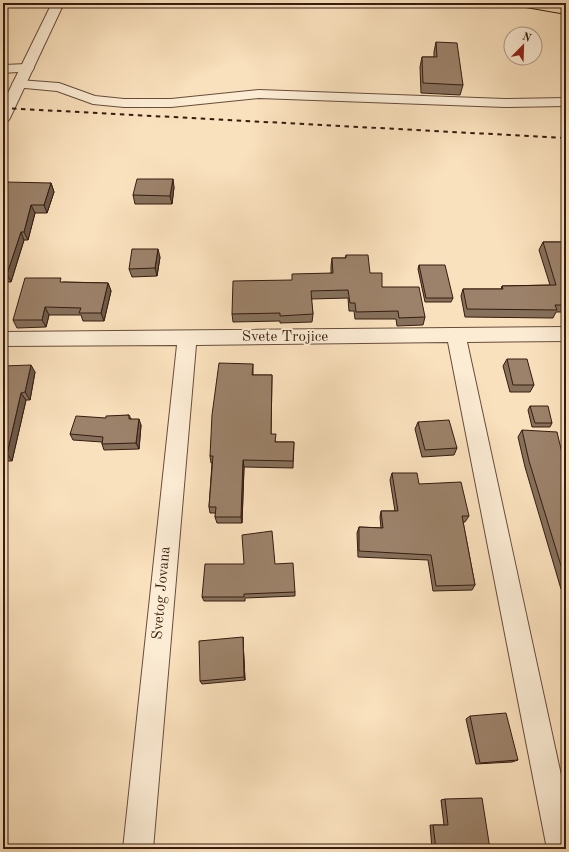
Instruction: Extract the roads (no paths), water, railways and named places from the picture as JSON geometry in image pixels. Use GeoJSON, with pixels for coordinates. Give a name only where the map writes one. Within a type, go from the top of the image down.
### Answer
{"type":"FeatureCollection","features":[{"type":"Feature","properties":{"kind":"main road"},"geometry":{"type":"LineString","coordinates":[[526,3],[566,10]]}},
{"type":"Feature","properties":{"kind":"street"},"geometry":{"type":"LineString","coordinates":[[3,118],[58,3]]}},
{"type":"Feature","properties":{"kind":"street"},"geometry":{"type":"LineString","coordinates":[[3,69],[27,68]]}},
{"type":"Feature","properties":{"kind":"street"},"geometry":{"type":"LineString","coordinates":[[19,84],[59,87],[92,100],[124,103],[170,103],[259,94],[505,104],[566,102]]}},
{"type":"Feature","properties":{"kind":"street","name":"Svete Trojice"},"geometry":{"type":"LineString","coordinates":[[3,339],[566,334]]}},
{"type":"Feature","properties":{"kind":"street"},"geometry":{"type":"LineString","coordinates":[[456,336],[562,849]]}},
{"type":"Feature","properties":{"kind":"street","name":"Svetog Jovana"},"geometry":{"type":"LineString","coordinates":[[138,849],[187,338]]}},
{"type":"Feature","properties":{"kind":"railway"},"geometry":{"type":"LineString","coordinates":[[3,108],[566,138]]}}]}
